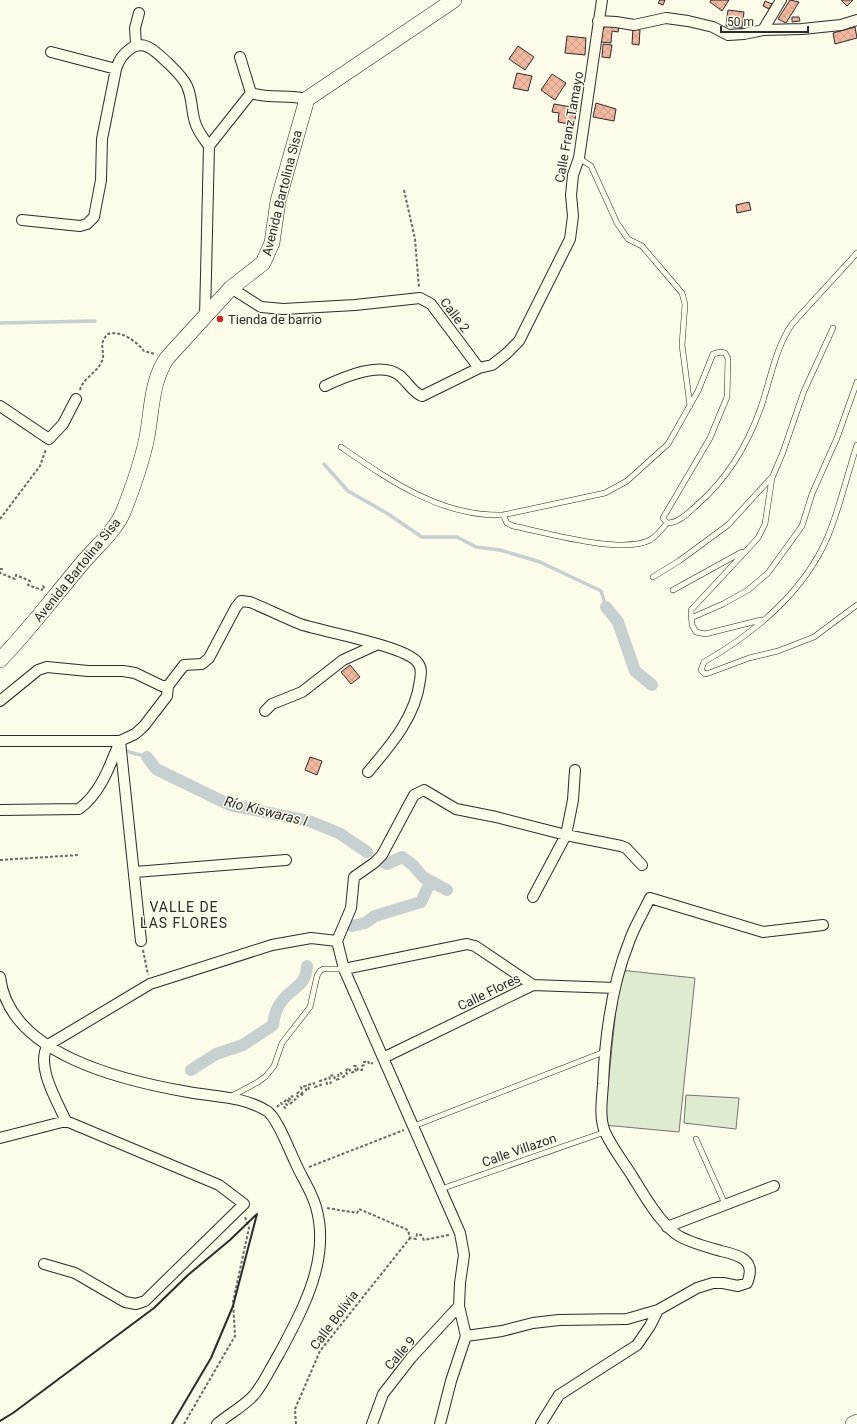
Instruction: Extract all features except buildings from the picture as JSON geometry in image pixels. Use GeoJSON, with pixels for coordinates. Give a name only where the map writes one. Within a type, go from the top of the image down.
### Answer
{"type":"FeatureCollection","features":[{"type":"Feature","properties":{"kind":"street"},"geometry":{"type":"LineString","coordinates":[[251,93],[261,96],[294,96],[307,99],[454,0]]}},
{"type":"Feature","properties":{"kind":"street","name":"Calle Franz Tamayo"},"geometry":{"type":"LineString","coordinates":[[479,368],[492,365],[519,341],[543,290],[564,254],[570,239],[573,216],[571,195],[573,174],[579,158],[602,0]]}},
{"type":"Feature","properties":{"kind":"street"},"geometry":{"type":"LineString","coordinates":[[763,30],[781,0]]}},
{"type":"Feature","properties":{"kind":"street"},"geometry":{"type":"LineString","coordinates":[[136,44],[135,28],[139,13]]}},
{"type":"Feature","properties":{"kind":"street"},"geometry":{"type":"LineString","coordinates":[[598,21],[634,25],[666,18],[688,21],[706,26],[728,35],[763,30],[802,29],[841,25],[857,20]]}},
{"type":"Feature","properties":{"kind":"street"},"geometry":{"type":"LineString","coordinates":[[22,220],[80,226],[87,224],[94,218],[101,180],[102,138],[116,68],[120,58],[136,44],[144,45],[154,50],[181,76],[191,95],[195,124],[209,146]]}},
{"type":"Feature","properties":{"kind":"street"},"geometry":{"type":"LineString","coordinates":[[51,52],[116,68]]}},
{"type":"Feature","properties":{"kind":"street"},"geometry":{"type":"LineString","coordinates":[[240,57],[251,93]]}},
{"type":"Feature","properties":{"kind":"street"},"geometry":{"type":"LineString","coordinates":[[205,317],[209,146],[251,93]]}},
{"type":"Feature","properties":{"kind":"street","name":"Avenida Bartolina Sisa"},"geometry":{"type":"LineString","coordinates":[[0,660],[33,624],[56,594],[119,520],[130,493],[146,440],[153,390],[160,368],[232,288],[264,263],[272,243],[278,201],[307,99]]}},
{"type":"Feature","properties":{"kind":"street","name":"Calle 2"},"geometry":{"type":"LineString","coordinates":[[232,288],[261,307],[283,309],[355,305],[420,298],[431,304],[479,368]]}},
{"type":"Feature","properties":{"kind":"street"},"geometry":{"type":"LineString","coordinates":[[325,386],[357,373],[378,370],[392,371],[400,376],[416,394],[422,396],[479,368]]}},
{"type":"Feature","properties":{"kind":"street"},"geometry":{"type":"LineString","coordinates":[[0,406],[49,439],[63,424],[76,399]]}},
{"type":"Feature","properties":{"kind":"street"},"geometry":{"type":"LineString","coordinates":[[0,740],[120,741],[135,734],[144,726],[167,696],[168,686],[184,665],[202,664],[209,658],[236,607],[242,601],[250,602],[301,624],[398,651],[418,662],[421,669],[420,686],[410,714],[388,748],[368,772]]}},
{"type":"Feature","properties":{"kind":"street"},"geometry":{"type":"LineString","coordinates":[[265,710],[272,704],[302,692],[343,660],[376,645]]}},
{"type":"Feature","properties":{"kind":"street"},"geometry":{"type":"LineString","coordinates":[[0,701],[38,670],[47,667],[88,671],[123,671],[135,673],[162,686],[168,686]]}},
{"type":"Feature","properties":{"kind":"street"},"geometry":{"type":"LineString","coordinates":[[0,810],[79,809],[86,803],[100,785],[120,741]]}},
{"type":"Feature","properties":{"kind":"street"},"geometry":{"type":"LineString","coordinates":[[120,741],[135,872],[141,941]]}},
{"type":"Feature","properties":{"kind":"street"},"geometry":{"type":"LineString","coordinates":[[533,897],[566,835],[573,800],[575,770]]}},
{"type":"Feature","properties":{"kind":"street"},"geometry":{"type":"LineString","coordinates":[[440,1424],[451,1381],[466,1336],[459,1306],[460,1283],[464,1255],[460,1232],[344,969],[337,942],[351,908],[354,877],[374,864],[382,855],[414,795],[419,791],[424,790],[456,809],[496,817],[566,835],[621,846],[626,848],[642,865]]}},
{"type":"Feature","properties":{"kind":"street"},"geometry":{"type":"LineString","coordinates":[[135,872],[286,860]]}},
{"type":"Feature","properties":{"kind":"street"},"geometry":{"type":"LineString","coordinates":[[466,1336],[502,1331],[533,1323],[559,1320],[626,1319],[658,1310],[697,1288],[713,1283],[724,1283],[738,1286],[746,1283],[750,1275],[749,1268],[744,1259],[736,1254],[721,1251],[684,1238],[667,1227],[638,1185],[605,1132],[602,1115],[604,1052],[615,988],[629,942],[650,898],[763,932],[823,925]]}},
{"type":"Feature","properties":{"kind":"street"},"geometry":{"type":"LineString","coordinates":[[66,1121],[45,1073],[42,1059],[44,1051],[48,1045],[150,984],[272,945],[311,938],[337,942]]}},
{"type":"Feature","properties":{"kind":"street"},"geometry":{"type":"LineString","coordinates":[[344,969],[467,944],[475,946],[533,985]]}},
{"type":"Feature","properties":{"kind":"street"},"geometry":{"type":"LineString","coordinates":[[0,977],[10,1010],[27,1028],[48,1045],[87,1067],[106,1073],[189,1092],[229,1097],[268,1111],[282,1133],[316,1206],[321,1251],[304,1309],[254,1395],[217,1424]]}},
{"type":"Feature","properties":{"kind":"street","name":"Calle Flores"},"geometry":{"type":"LineString","coordinates":[[382,1055],[533,985],[615,988]]}},
{"type":"Feature","properties":{"kind":"street"},"geometry":{"type":"LineString","coordinates":[[0,1138],[66,1121],[219,1185],[244,1204],[145,1301],[136,1304],[125,1302],[75,1273],[44,1264]]}},
{"type":"Feature","properties":{"kind":"street"},"geometry":{"type":"LineString","coordinates":[[667,1227],[774,1186]]}},
{"type":"Feature","properties":{"kind":"street","name":"Calle 9"},"geometry":{"type":"LineString","coordinates":[[372,1424],[383,1394],[412,1358],[459,1306]]}},
{"type":"Feature","properties":{"kind":"street"},"geometry":{"type":"LineString","coordinates":[[541,1424],[559,1395],[637,1345],[650,1326],[658,1310]]}},
{"type":"Feature","properties":{"kind":"street"},"geometry":{"type":"LineString","coordinates":[[853,1424],[857,1422]]}},
{"type":"Feature","properties":{"kind":"lane"},"geometry":{"type":"LineString","coordinates":[[579,158],[591,166],[617,223],[628,239],[642,246],[682,293],[685,304],[682,345],[690,406]]}},
{"type":"Feature","properties":{"kind":"lane"},"geometry":{"type":"LineString","coordinates":[[341,447],[406,489],[463,513],[502,516],[605,493],[627,481],[668,444],[690,406],[713,354],[720,352],[725,353],[728,358],[728,397],[710,438],[663,518],[667,522],[674,523],[681,519],[713,491],[726,476],[747,440],[761,407],[777,351],[784,336],[792,324],[857,253]]}},
{"type":"Feature","properties":{"kind":"lane"},"geometry":{"type":"LineString","coordinates":[[764,619],[705,634],[696,632],[691,618],[691,610],[758,538],[765,524],[772,478],[783,452],[804,391],[833,328]]}},
{"type":"Feature","properties":{"kind":"lane"},"geometry":{"type":"LineString","coordinates":[[691,618],[723,604],[748,590],[768,573],[802,526],[812,494],[837,438],[857,382]]}},
{"type":"Feature","properties":{"kind":"lane"},"geometry":{"type":"LineString","coordinates":[[857,445],[828,536],[813,565],[789,598],[729,648],[704,662],[701,670],[702,672],[710,673],[749,658],[778,651],[814,637],[857,605]]}},
{"type":"Feature","properties":{"kind":"lane"},"geometry":{"type":"LineString","coordinates":[[653,577],[685,557],[728,525],[772,478]]}},
{"type":"Feature","properties":{"kind":"lane"},"geometry":{"type":"LineString","coordinates":[[502,516],[507,523],[513,526],[582,541],[613,545],[636,544],[649,541],[667,522]]}},
{"type":"Feature","properties":{"kind":"lane"},"geometry":{"type":"LineString","coordinates":[[673,590],[747,549]]}},
{"type":"Feature","properties":{"kind":"lane"},"geometry":{"type":"LineString","coordinates":[[229,1097],[258,1082],[266,1076],[274,1066],[282,1043],[310,1007],[317,976],[320,971],[323,969],[344,969]]}},
{"type":"Feature","properties":{"kind":"lane"},"geometry":{"type":"LineString","coordinates":[[414,1126],[604,1052]]}},
{"type":"Feature","properties":{"kind":"lane","name":"Calle Villazon"},"geometry":{"type":"LineString","coordinates":[[441,1189],[605,1132]]}},
{"type":"Feature","properties":{"kind":"lane"},"geometry":{"type":"LineString","coordinates":[[696,1139],[725,1204]]}},
{"type":"Feature","properties":{"kind":"path"},"geometry":{"type":"LineString","coordinates":[[404,190],[415,239],[420,298]]}},
{"type":"Feature","properties":{"kind":"path"},"geometry":{"type":"LineString","coordinates":[[76,399],[81,384],[93,375],[103,359],[102,345],[108,334],[115,333],[132,338],[139,343],[144,351],[159,356]]}},
{"type":"Feature","properties":{"kind":"path"},"geometry":{"type":"LineString","coordinates":[[0,519],[40,466],[49,439]]}},
{"type":"Feature","properties":{"kind":"path"},"geometry":{"type":"LineString","coordinates":[[0,569],[2,569],[0,573],[15,579],[16,575],[30,580],[28,585],[42,590],[43,586],[46,587],[43,592],[45,593],[47,588]]}},
{"type":"Feature","properties":{"kind":"path"},"geometry":{"type":"LineString","coordinates":[[0,860],[79,855]]}},
{"type":"Feature","properties":{"kind":"path"},"geometry":{"type":"LineString","coordinates":[[141,941],[150,984]]}},
{"type":"Feature","properties":{"kind":"path"},"geometry":{"type":"LineString","coordinates":[[271,1115],[278,1110],[276,1108],[281,1103],[285,1108],[287,1106],[284,1102],[287,1100],[290,1104],[292,1102],[290,1098],[292,1096],[295,1100],[298,1097],[296,1094],[299,1092],[302,1096],[301,1087],[306,1086],[306,1090],[309,1090],[308,1085],[314,1083],[315,1088],[321,1085],[320,1081],[326,1079],[327,1084],[331,1083],[329,1076],[334,1075],[335,1080],[339,1079],[338,1074],[341,1073],[343,1077],[347,1074],[345,1071],[349,1068],[351,1073],[356,1071],[354,1066],[357,1066],[358,1070],[362,1070],[364,1062],[368,1060],[369,1064],[375,1063],[382,1055]]}},
{"type":"Feature","properties":{"kind":"path"},"geometry":{"type":"LineString","coordinates":[[299,1171],[414,1126]]}},
{"type":"Feature","properties":{"kind":"path"},"geometry":{"type":"LineString","coordinates":[[184,1424],[235,1336],[233,1302],[248,1228],[245,1220],[244,1204]]}},
{"type":"Feature","properties":{"kind":"path"},"geometry":{"type":"LineString","coordinates":[[316,1206],[357,1213],[359,1209],[408,1230],[410,1238],[416,1239],[417,1234],[421,1235],[424,1240],[460,1232]]}},
{"type":"Feature","properties":{"kind":"path","name":"Calle Bolivia"},"geometry":{"type":"LineString","coordinates":[[296,1424],[294,1409],[320,1351],[410,1238]]}},
{"type":"Feature","properties":{"kind":"green space"},"geometry":{"type":"Polygon","coordinates":[[[620,970],[695,978],[679,1132],[604,1125],[620,970]]]}},
{"type":"Feature","properties":{"kind":"green space"},"geometry":{"type":"Polygon","coordinates":[[[686,1095],[739,1098],[736,1129],[684,1123],[686,1095]]]}},
{"type":"Feature","properties":{"kind":"waterway"},"geometry":{"type":"LineString","coordinates":[[0,323],[95,321]]}},
{"type":"Feature","properties":{"kind":"waterway"},"geometry":{"type":"LineString","coordinates":[[324,464],[348,491],[385,512],[422,537],[457,537],[476,547],[500,550],[540,562],[601,591],[606,607]]}},
{"type":"Feature","properties":{"kind":"waterway"},"geometry":{"type":"LineString","coordinates":[[606,607],[618,622],[635,671],[652,685]]}},
{"type":"Feature","properties":{"kind":"waterway","name":"Río Kiswaras I"},"geometry":{"type":"LineString","coordinates":[[126,751],[147,757]]}},
{"type":"Feature","properties":{"kind":"waterway","name":"Río Kiswaras I"},"geometry":{"type":"LineString","coordinates":[[147,757],[156,769],[230,805],[309,821],[339,833],[367,852]]}},
{"type":"Feature","properties":{"kind":"waterway"},"geometry":{"type":"LineString","coordinates":[[383,862],[387,864],[402,857],[413,865],[423,877],[447,890]]}},
{"type":"Feature","properties":{"kind":"waterway"},"geometry":{"type":"LineString","coordinates":[[352,926],[365,923],[375,916],[421,902],[428,887],[434,883]]}},
{"type":"Feature","properties":{"kind":"waterway"},"geometry":{"type":"LineString","coordinates":[[191,1070],[216,1054],[243,1045],[273,1025],[279,1006],[286,996],[301,983],[306,973],[307,966]]}},
{"type":"Feature","properties":{"kind":"wall"},"geometry":{"type":"LineString","coordinates":[[0,1421],[13,1413],[154,1308],[188,1275],[230,1240],[257,1214],[233,1306],[211,1358],[172,1424]]}},
{"type":"Feature","properties":{"kind":"place","name":"Tienda de barrio"},"geometry":{"type":"Point","coordinates":[220,319]}},
{"type":"Feature","properties":{"kind":"district","name":"VALLE DE LAS FLORES"},"geometry":{"type":"Point","coordinates":[184,916]}}]}
